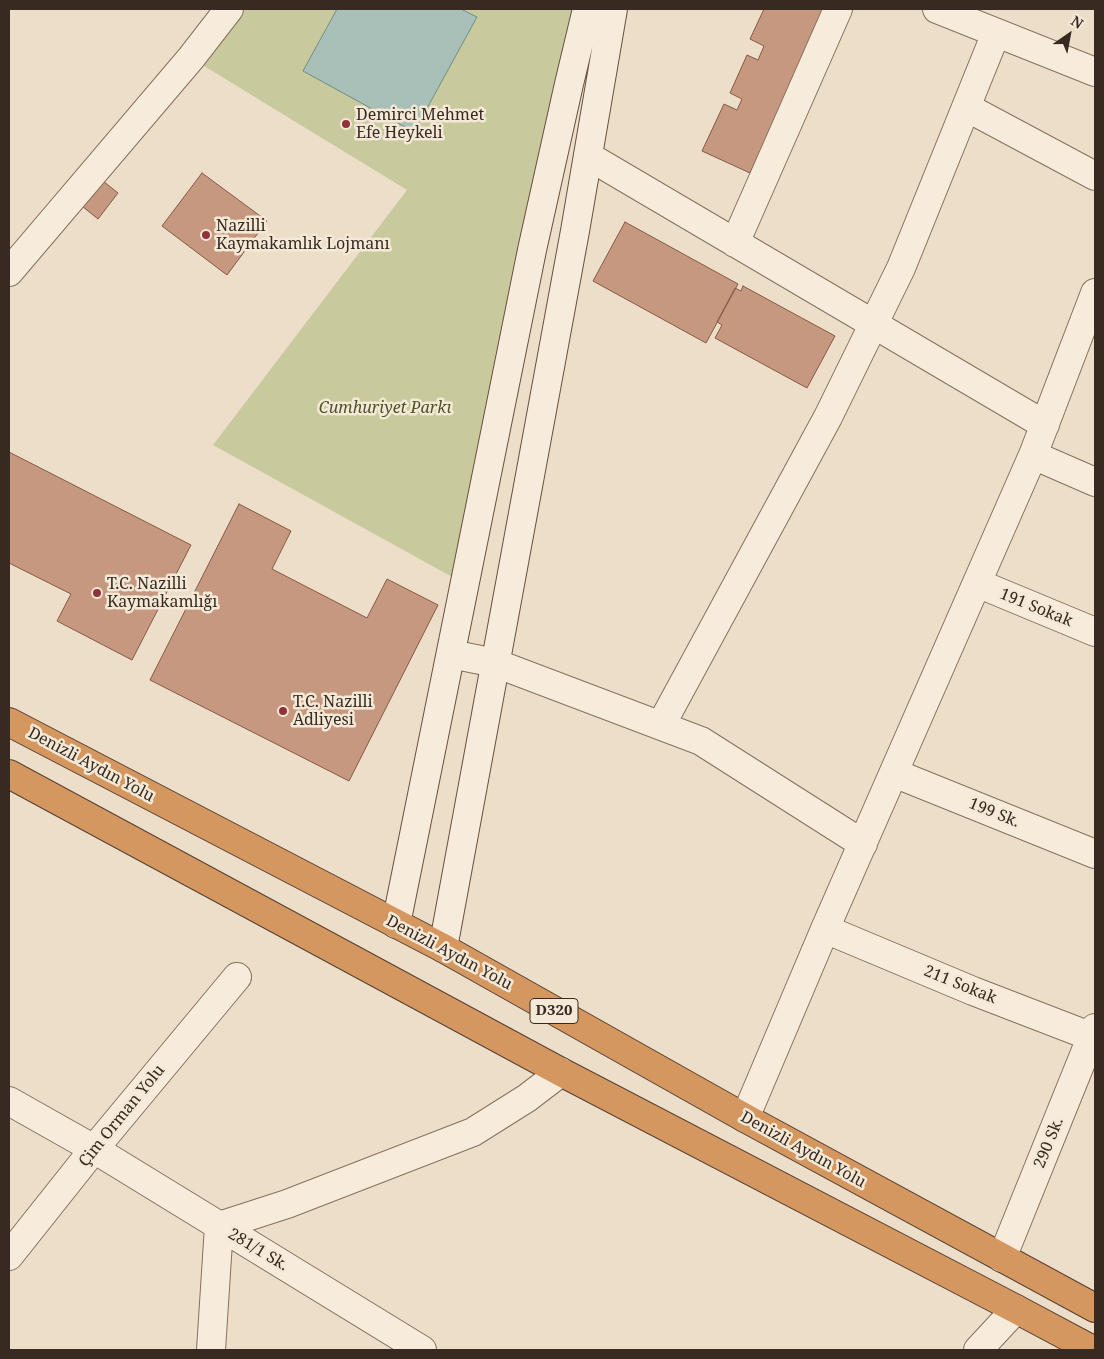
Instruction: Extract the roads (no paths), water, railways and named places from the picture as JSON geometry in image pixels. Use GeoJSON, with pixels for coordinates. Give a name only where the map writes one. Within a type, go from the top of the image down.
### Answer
{"type":"FeatureCollection","features":[{"type":"Feature","properties":{"kind":"highway","name":"Denizli Aydın Yolu"},"geometry":{"type":"LineString","coordinates":[[9,722],[443,948],[745,1118],[1095,1308]]}},
{"type":"Feature","properties":{"kind":"highway"},"geometry":{"type":"LineString","coordinates":[[9,774],[561,1072],[1016,1308],[1093,1350]]}},
{"type":"Feature","properties":{"kind":"street"},"geometry":{"type":"LineString","coordinates":[[9,272],[191,58],[229,9]]}},
{"type":"Feature","properties":{"kind":"street"},"geometry":{"type":"LineString","coordinates":[[396,924],[532,250],[587,9]]}},
{"type":"Feature","properties":{"kind":"street"},"geometry":{"type":"LineString","coordinates":[[443,948],[588,156],[613,9]]}},
{"type":"Feature","properties":{"kind":"street"},"geometry":{"type":"LineString","coordinates":[[735,242],[838,9]]}},
{"type":"Feature","properties":{"kind":"street"},"geometry":{"type":"LineString","coordinates":[[937,9],[1095,72]]}},
{"type":"Feature","properties":{"kind":"street"},"geometry":{"type":"LineString","coordinates":[[661,726],[828,417],[902,268],[996,33]]}},
{"type":"Feature","properties":{"kind":"street"},"geometry":{"type":"LineString","coordinates":[[966,107],[1095,176]]}},
{"type":"Feature","properties":{"kind":"street"},"geometry":{"type":"LineString","coordinates":[[588,156],[1045,424]]}},
{"type":"Feature","properties":{"kind":"street"},"geometry":{"type":"LineString","coordinates":[[745,1118],[825,929],[1090,322],[1095,293]]}},
{"type":"Feature","properties":{"kind":"street"},"geometry":{"type":"LineString","coordinates":[[1033,455],[1095,482]]}},
{"type":"Feature","properties":{"kind":"street","name":"191 Sokak"},"geometry":{"type":"LineString","coordinates":[[977,583],[1095,632]]}},
{"type":"Feature","properties":{"kind":"street"},"geometry":{"type":"LineString","coordinates":[[451,654],[495,663],[701,740],[863,844]]}},
{"type":"Feature","properties":{"kind":"street","name":"199 Sk."},"geometry":{"type":"LineString","coordinates":[[894,773],[1095,854]]}},
{"type":"Feature","properties":{"kind":"street","name":"211 Sokak"},"geometry":{"type":"LineString","coordinates":[[825,929],[973,991],[1094,1034]]}},
{"type":"Feature","properties":{"kind":"street","name":"Çim Orman Yolu"},"geometry":{"type":"LineString","coordinates":[[9,1256],[94,1149],[236,977]]}},
{"type":"Feature","properties":{"kind":"street","name":"290 Sk."},"geometry":{"type":"LineString","coordinates":[[1002,1258],[1094,1034]]}},
{"type":"Feature","properties":{"kind":"street"},"geometry":{"type":"LineString","coordinates":[[211,1350],[219,1226],[287,1204],[473,1132],[527,1098],[561,1072]]}},
{"type":"Feature","properties":{"kind":"street","name":"281/1 Sk."},"geometry":{"type":"LineString","coordinates":[[9,1101],[94,1149],[422,1350]]}},
{"type":"Feature","properties":{"kind":"street"},"geometry":{"type":"LineString","coordinates":[[978,1350],[1016,1308]]}},
{"type":"Feature","properties":{"kind":"place","name":"Demirci Mehmet Efe Heykeli"},"geometry":{"type":"Point","coordinates":[346,124]}},
{"type":"Feature","properties":{"kind":"place","name":"Nazilli Kaymakamlık Lojmanı"},"geometry":{"type":"Point","coordinates":[206,235]}},
{"type":"Feature","properties":{"kind":"place","name":"T.C. Nazilli Kaymakamlığı"},"geometry":{"type":"Point","coordinates":[97,593]}},
{"type":"Feature","properties":{"kind":"place","name":"T.C. Nazilli Adliyesi"},"geometry":{"type":"Point","coordinates":[283,711]}},
{"type":"Feature","properties":{"kind":"park label","name":"Cumhuriyet Parkı"},"geometry":{"type":"Point","coordinates":[385,408]}}]}
